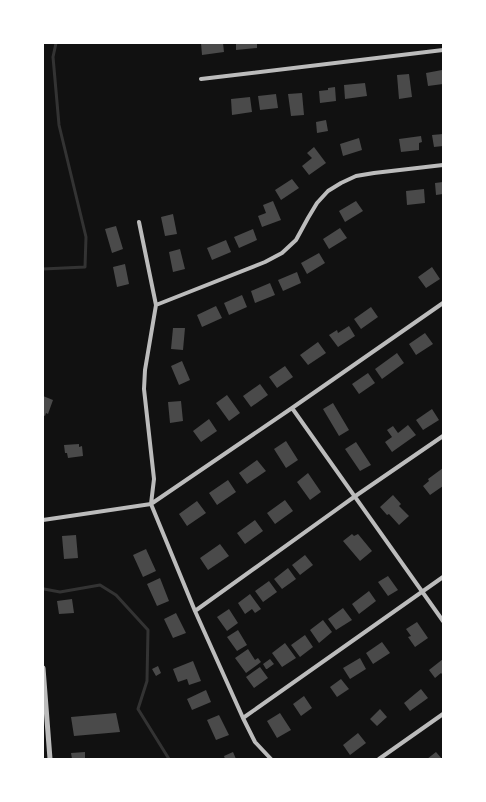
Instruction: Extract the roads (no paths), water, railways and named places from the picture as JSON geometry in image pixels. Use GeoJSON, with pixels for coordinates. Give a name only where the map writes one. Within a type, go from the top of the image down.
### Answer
{"type":"FeatureCollection","features":[{"type":"Feature","properties":{"kind":"street"},"geometry":{"type":"LineString","coordinates":[[201,79],[443,50]]}},
{"type":"Feature","properties":{"kind":"street"},"geometry":{"type":"LineString","coordinates":[[156,305],[265,262],[282,253],[296,240],[317,203],[328,191],[341,183],[356,176],[443,165]]}},
{"type":"Feature","properties":{"kind":"street"},"geometry":{"type":"LineString","coordinates":[[139,222],[156,305],[144,376],[144,389],[154,479],[151,504],[195,611],[243,718],[255,742],[271,759]]}},
{"type":"Feature","properties":{"kind":"street"},"geometry":{"type":"LineString","coordinates":[[43,520],[151,504],[443,303]]}},
{"type":"Feature","properties":{"kind":"street"},"geometry":{"type":"LineString","coordinates":[[292,408],[443,621]]}},
{"type":"Feature","properties":{"kind":"street"},"geometry":{"type":"LineString","coordinates":[[195,611],[354,497],[443,436]]}},
{"type":"Feature","properties":{"kind":"street"},"geometry":{"type":"LineString","coordinates":[[243,718],[443,577]]}},
{"type":"Feature","properties":{"kind":"street"},"geometry":{"type":"LineString","coordinates":[[43,668],[50,759]]}},
{"type":"Feature","properties":{"kind":"street"},"geometry":{"type":"LineString","coordinates":[[379,759],[443,714]]}},
{"type":"Feature","properties":{"kind":"waterway"},"geometry":{"type":"LineString","coordinates":[[43,269],[85,267],[86,237],[59,125],[53,57],[56,43]]}},
{"type":"Feature","properties":{"kind":"waterway"},"geometry":{"type":"LineString","coordinates":[[44,589],[60,592],[100,585],[116,595],[148,630],[147,681],[138,709],[169,759]]}}]}
